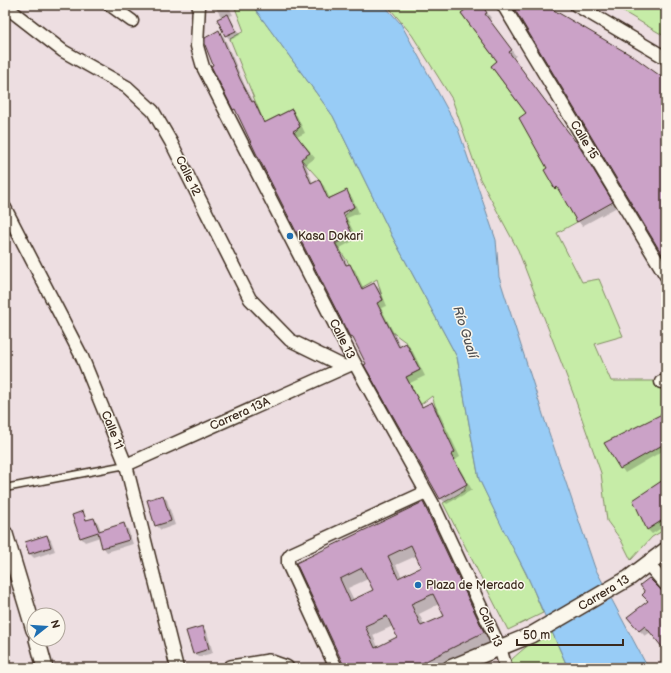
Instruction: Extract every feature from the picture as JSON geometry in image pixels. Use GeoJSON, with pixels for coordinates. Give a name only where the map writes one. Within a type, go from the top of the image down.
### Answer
{"type":"FeatureCollection","features":[{"type":"Feature","properties":{"kind":"street"},"geometry":{"type":"LineString","coordinates":[[110,5],[132,21]]}},
{"type":"Feature","properties":{"kind":"street","name":"Calle 13"},"geometry":{"type":"LineString","coordinates":[[200,5],[197,46],[203,67],[350,365],[426,492],[500,648],[506,668]]}},
{"type":"Feature","properties":{"kind":"street","name":"Calle 15"},"geometry":{"type":"LineString","coordinates":[[503,5],[666,276]]}},
{"type":"Feature","properties":{"kind":"street"},"geometry":{"type":"LineString","coordinates":[[576,5],[666,58]]}},
{"type":"Feature","properties":{"kind":"street","name":"Calle 12"},"geometry":{"type":"LineString","coordinates":[[5,6],[63,51],[127,87],[153,111],[171,142],[250,299],[290,340],[350,365]]}},
{"type":"Feature","properties":{"kind":"street","name":"Calle 11"},"geometry":{"type":"LineString","coordinates":[[5,208],[82,357],[126,465],[177,668]]}},
{"type":"Feature","properties":{"kind":"street","name":"Carrera 13A"},"geometry":{"type":"LineString","coordinates":[[126,465],[350,365]]}},
{"type":"Feature","properties":{"kind":"street"},"geometry":{"type":"LineString","coordinates":[[336,668],[288,564],[288,558],[291,554],[426,492]]}},
{"type":"Feature","properties":{"kind":"street"},"geometry":{"type":"LineString","coordinates":[[5,534],[27,607]]}},
{"type":"Feature","properties":{"kind":"street","name":"Carrera 13"},"geometry":{"type":"LineString","coordinates":[[450,668],[531,635],[629,578],[666,550]]}},
{"type":"Feature","properties":{"kind":"street"},"geometry":{"type":"LineString","coordinates":[[648,564],[666,585]]}},
{"type":"Feature","properties":{"kind":"street"},"geometry":{"type":"LineString","coordinates":[[39,647],[45,668]]}},
{"type":"Feature","properties":{"kind":"street"},"geometry":{"type":"LineString","coordinates":[[231,668],[269,662],[286,668]]}},
{"type":"Feature","properties":{"kind":"lane"},"geometry":{"type":"LineString","coordinates":[[5,488],[126,465]]}},
{"type":"Feature","properties":{"kind":"green space"},"geometry":{"type":"Polygon","coordinates":[[[234,5],[252,5],[333,116],[392,236],[457,357],[479,479],[531,584],[543,613],[508,630],[443,503],[464,491],[467,484],[451,455],[432,396],[420,405],[406,377],[420,370],[407,343],[392,332],[376,303],[383,300],[377,279],[347,296],[353,270],[336,244],[352,234],[344,216],[354,207],[347,191],[303,209],[323,189],[319,179],[301,159],[310,152],[294,133],[300,127],[292,109],[264,123],[230,39],[244,31],[234,5]]]}},
{"type":"Feature","properties":{"kind":"green space"},"geometry":{"type":"Polygon","coordinates":[[[387,5],[461,5],[465,10],[461,13],[497,61],[491,66],[526,113],[547,168],[577,222],[557,233],[582,282],[599,279],[623,336],[595,344],[611,381],[666,381],[666,529],[652,537],[631,560],[621,540],[607,521],[601,473],[573,393],[518,250],[480,179],[452,99],[412,35],[387,5]]]}},
{"type":"Feature","properties":{"kind":"green space"},"geometry":{"type":"Polygon","coordinates":[[[612,5],[666,5],[666,37],[612,5]]]}},
{"type":"Feature","properties":{"kind":"green space"},"geometry":{"type":"Polygon","coordinates":[[[552,632],[568,668],[512,668],[511,660],[535,641],[552,632]]]}},
{"type":"Feature","properties":{"kind":"water","name":"Río Gualí"},"geometry":{"type":"Polygon","coordinates":[[[252,5],[384,5],[401,24],[458,129],[496,240],[499,277],[546,424],[595,568],[648,668],[568,668],[526,573],[479,479],[457,357],[392,236],[333,116],[252,5]]]}},
{"type":"Feature","properties":{"kind":"pier"},"geometry":{"type":"Polygon","coordinates":[[[605,582],[613,598],[550,634],[543,618],[605,582]]]}},
{"type":"Feature","properties":{"kind":"building"},"geometry":{"type":"Polygon","coordinates":[[[461,5],[482,5],[487,13],[485,14],[512,50],[509,52],[576,141],[613,202],[577,222],[557,187],[555,189],[544,170],[547,168],[519,118],[526,113],[491,66],[497,61],[461,13],[465,10],[461,5]]]}},
{"type":"Feature","properties":{"kind":"building"},"geometry":{"type":"Polygon","coordinates":[[[516,5],[545,5],[634,57],[666,80],[666,261],[515,10],[516,5]]]}},
{"type":"Feature","properties":{"kind":"building"},"geometry":{"type":"Polygon","coordinates":[[[228,14],[236,31],[225,36],[217,19],[228,14]]]}},
{"type":"Feature","properties":{"kind":"building"},"geometry":{"type":"Polygon","coordinates":[[[219,30],[240,79],[252,102],[254,101],[264,123],[292,109],[300,127],[293,131],[310,153],[301,159],[311,183],[319,179],[328,199],[347,190],[354,207],[343,213],[352,234],[335,243],[346,265],[350,264],[362,289],[374,283],[383,300],[377,303],[399,347],[406,343],[420,370],[406,377],[422,407],[432,402],[455,452],[451,455],[467,484],[440,499],[364,365],[366,364],[352,336],[350,337],[235,109],[233,110],[211,66],[213,65],[205,45],[205,38],[219,30]]]}},
{"type":"Feature","properties":{"kind":"building"},"geometry":{"type":"Polygon","coordinates":[[[666,412],[666,443],[620,469],[604,443],[666,412]]]}},
{"type":"Feature","properties":{"kind":"building"},"geometry":{"type":"Polygon","coordinates":[[[666,478],[666,518],[647,530],[633,500],[666,478]]]}},
{"type":"Feature","properties":{"kind":"building"},"geometry":{"type":"Polygon","coordinates":[[[163,495],[171,521],[155,526],[147,500],[163,495]]]}},
{"type":"Feature","properties":{"kind":"building","name":"Plaza de Mercado"},"geometry":{"type":"Polygon","coordinates":[[[423,502],[484,632],[412,668],[345,668],[296,563],[423,502]],[[411,545],[388,556],[398,578],[421,567],[411,545]],[[362,568],[340,579],[350,601],[373,590],[362,568]],[[433,594],[411,604],[421,626],[444,616],[433,594]],[[387,616],[365,626],[375,648],[397,637],[387,616]]]}},
{"type":"Feature","properties":{"kind":"building"},"geometry":{"type":"Polygon","coordinates":[[[83,511],[86,520],[94,518],[99,531],[124,523],[129,540],[102,548],[98,532],[80,538],[72,515],[83,511]]]}},
{"type":"Feature","properties":{"kind":"building"},"geometry":{"type":"Polygon","coordinates":[[[47,535],[51,547],[29,554],[25,542],[47,535]]]}},
{"type":"Feature","properties":{"kind":"building"},"geometry":{"type":"Polygon","coordinates":[[[649,578],[661,590],[666,592],[666,652],[645,626],[639,631],[627,617],[648,601],[642,595],[645,592],[640,585],[649,578]]]}},
{"type":"Feature","properties":{"kind":"building"},"geometry":{"type":"Polygon","coordinates":[[[203,626],[209,649],[193,654],[186,631],[203,626]]]}},
{"type":"Feature","properties":{"kind":"place","name":"Kasa Dokari"},"geometry":{"type":"Point","coordinates":[290,236]}},
{"type":"Feature","properties":{"kind":"place","name":"Plaza de Mercado"},"geometry":{"type":"Point","coordinates":[418,585]}}]}
